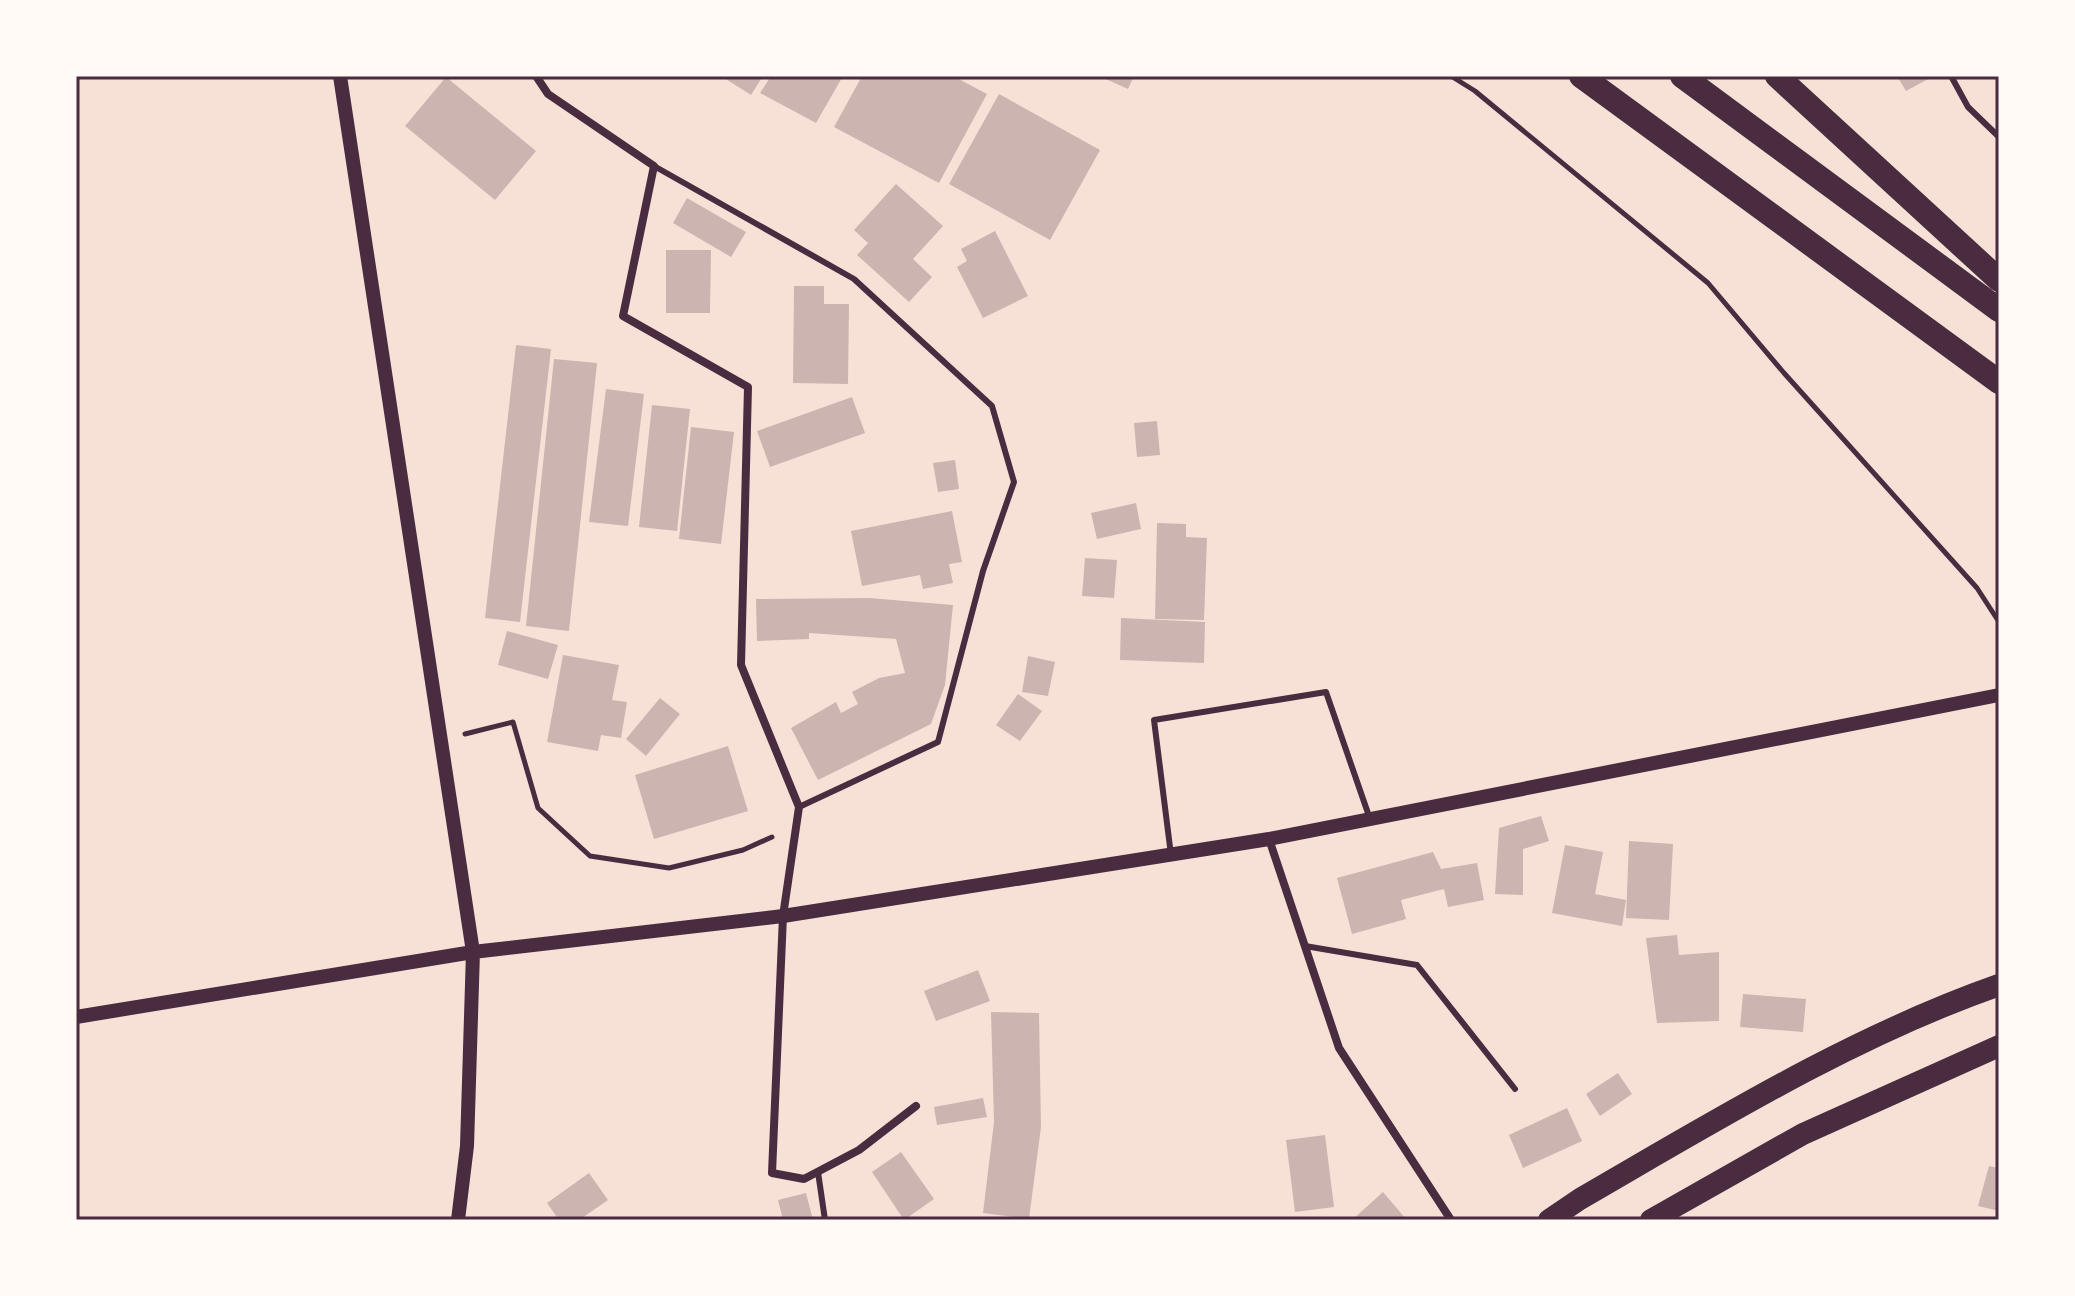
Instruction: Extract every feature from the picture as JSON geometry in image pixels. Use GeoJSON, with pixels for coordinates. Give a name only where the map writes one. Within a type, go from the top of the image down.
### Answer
{"type":"FeatureCollection","features":[{"type":"Feature","properties":{"kind":"highway"},"geometry":{"type":"LineString","coordinates":[[1581,76],[1999,382]]}},
{"type":"Feature","properties":{"kind":"highway"},"geometry":{"type":"LineString","coordinates":[[1682,76],[1999,310]]}},
{"type":"Feature","properties":{"kind":"highway"},"geometry":{"type":"LineString","coordinates":[[1777,76],[1999,280]]}},
{"type":"Feature","properties":{"kind":"highway"},"geometry":{"type":"LineString","coordinates":[[1549,1220],[1786,1080],[1967,996],[1999,985]]}},
{"type":"Feature","properties":{"kind":"highway"},"geometry":{"type":"LineString","coordinates":[[1651,1220],[1803,1134],[1999,1046]]}},
{"type":"Feature","properties":{"kind":"street"},"geometry":{"type":"LineString","coordinates":[[340,76],[473,952],[467,1146],[458,1220]]}},
{"type":"Feature","properties":{"kind":"street"},"geometry":{"type":"LineString","coordinates":[[536,76],[548,94],[654,166],[623,316],[748,387],[741,665],[799,807],[783,916],[772,1173],[804,1179],[859,1150],[916,1106]]}},
{"type":"Feature","properties":{"kind":"street"},"geometry":{"type":"LineString","coordinates":[[76,1017],[473,952],[783,916],[1269,839],[1999,695]]}},
{"type":"Feature","properties":{"kind":"street"},"geometry":{"type":"LineString","coordinates":[[1269,839],[1339,1048],[1451,1220]]}},
{"type":"Feature","properties":{"kind":"lane"},"geometry":{"type":"LineString","coordinates":[[1951,76],[1968,107],[1999,137]]}},
{"type":"Feature","properties":{"kind":"lane"},"geometry":{"type":"LineString","coordinates":[[654,166],[854,279],[992,406],[1014,482],[983,571],[938,742],[799,807]]}},
{"type":"Feature","properties":{"kind":"lane"},"geometry":{"type":"LineString","coordinates":[[1171,855],[1154,720],[1326,692],[1370,819]]}},
{"type":"Feature","properties":{"kind":"lane"},"geometry":{"type":"LineString","coordinates":[[1305,946],[1417,965],[1515,1089]]}},
{"type":"Feature","properties":{"kind":"lane"},"geometry":{"type":"LineString","coordinates":[[818,1172],[825,1220]]}},
{"type":"Feature","properties":{"kind":"path"},"geometry":{"type":"LineString","coordinates":[[1451,76],[1475,91],[1708,283],[1784,373],[1977,588],[1999,622]]}},
{"type":"Feature","properties":{"kind":"path"},"geometry":{"type":"LineString","coordinates":[[441,740],[513,722],[538,808],[590,856],[669,868],[743,850],[796,827]]}},
{"type":"Feature","properties":{"kind":"building"},"geometry":{"type":"Polygon","coordinates":[[[721,76],[763,76],[751,95],[721,76]]]}},
{"type":"Feature","properties":{"kind":"building"},"geometry":{"type":"Polygon","coordinates":[[[771,76],[843,76],[816,123],[760,93],[771,76]]]}},
{"type":"Feature","properties":{"kind":"building"},"geometry":{"type":"Polygon","coordinates":[[[862,76],[953,76],[987,94],[939,183],[834,127],[862,76]]]}},
{"type":"Feature","properties":{"kind":"building"},"geometry":{"type":"Polygon","coordinates":[[[1099,76],[1134,76],[1128,89],[1099,76]]]}},
{"type":"Feature","properties":{"kind":"building"},"geometry":{"type":"Polygon","coordinates":[[[1897,76],[1928,76],[1930,78],[1906,91],[1897,76]]]}},
{"type":"Feature","properties":{"kind":"building"},"geometry":{"type":"Polygon","coordinates":[[[446,77],[536,151],[495,200],[405,126],[446,77]]]}},
{"type":"Feature","properties":{"kind":"building"},"geometry":{"type":"Polygon","coordinates":[[[999,94],[1100,150],[1050,240],[949,184],[999,94]]]}},
{"type":"Feature","properties":{"kind":"building"},"geometry":{"type":"Polygon","coordinates":[[[896,184],[943,226],[913,259],[932,277],[909,302],[857,255],[868,243],[854,230],[896,184]]]}},
{"type":"Feature","properties":{"kind":"building"},"geometry":{"type":"Polygon","coordinates":[[[687,198],[746,232],[731,257],[673,223],[687,198]]]}},
{"type":"Feature","properties":{"kind":"building"},"geometry":{"type":"Polygon","coordinates":[[[995,231],[1028,296],[983,318],[957,267],[967,261],[961,249],[995,231]]]}},
{"type":"Feature","properties":{"kind":"building"},"geometry":{"type":"Polygon","coordinates":[[[666,250],[711,250],[710,313],[666,313],[666,250]]]}},
{"type":"Feature","properties":{"kind":"building"},"geometry":{"type":"Polygon","coordinates":[[[794,286],[824,286],[824,304],[849,304],[848,384],[793,383],[794,286]]]}},
{"type":"Feature","properties":{"kind":"building"},"geometry":{"type":"Polygon","coordinates":[[[516,345],[551,349],[520,622],[485,618],[516,345]]]}},
{"type":"Feature","properties":{"kind":"building"},"geometry":{"type":"Polygon","coordinates":[[[554,359],[597,363],[569,631],[526,626],[554,359]]]}},
{"type":"Feature","properties":{"kind":"building"},"geometry":{"type":"Polygon","coordinates":[[[606,389],[644,394],[628,526],[589,522],[606,389]]]}},
{"type":"Feature","properties":{"kind":"building"},"geometry":{"type":"Polygon","coordinates":[[[852,397],[865,433],[770,467],[757,431],[852,397]]]}},
{"type":"Feature","properties":{"kind":"building"},"geometry":{"type":"Polygon","coordinates":[[[652,405],[690,409],[677,531],[639,527],[652,405]]]}},
{"type":"Feature","properties":{"kind":"building"},"geometry":{"type":"Polygon","coordinates":[[[1157,421],[1160,455],[1137,457],[1134,423],[1157,421]]]}},
{"type":"Feature","properties":{"kind":"building"},"geometry":{"type":"Polygon","coordinates":[[[691,427],[734,432],[721,544],[679,539],[691,427]]]}},
{"type":"Feature","properties":{"kind":"building"},"geometry":{"type":"Polygon","coordinates":[[[955,460],[959,489],[938,492],[933,463],[955,460]]]}},
{"type":"Feature","properties":{"kind":"building"},"geometry":{"type":"Polygon","coordinates":[[[1136,503],[1141,529],[1097,539],[1091,513],[1136,503]]]}},
{"type":"Feature","properties":{"kind":"building"},"geometry":{"type":"Polygon","coordinates":[[[952,511],[962,562],[949,564],[953,583],[923,589],[920,575],[862,586],[851,531],[952,511]]]}},
{"type":"Feature","properties":{"kind":"building"},"geometry":{"type":"Polygon","coordinates":[[[1157,523],[1186,524],[1186,537],[1207,538],[1204,620],[1155,619],[1157,523]]]}},
{"type":"Feature","properties":{"kind":"building"},"geometry":{"type":"Polygon","coordinates":[[[1085,558],[1117,560],[1114,598],[1082,596],[1085,558]]]}},
{"type":"Feature","properties":{"kind":"building"},"geometry":{"type":"Polygon","coordinates":[[[869,598],[953,605],[945,685],[931,724],[818,780],[791,728],[836,702],[841,713],[858,704],[852,692],[879,678],[905,673],[896,639],[809,633],[809,639],[757,641],[756,599],[869,598]]]}},
{"type":"Feature","properties":{"kind":"building"},"geometry":{"type":"Polygon","coordinates":[[[1121,618],[1205,622],[1204,663],[1120,660],[1121,618]]]}},
{"type":"Feature","properties":{"kind":"building"},"geometry":{"type":"Polygon","coordinates":[[[507,631],[558,645],[548,679],[498,665],[507,631]]]}},
{"type":"Feature","properties":{"kind":"building"},"geometry":{"type":"Polygon","coordinates":[[[563,655],[619,665],[612,700],[627,702],[621,738],[601,735],[598,751],[547,742],[563,655]]]}},
{"type":"Feature","properties":{"kind":"building"},"geometry":{"type":"Polygon","coordinates":[[[1028,656],[1055,662],[1048,696],[1022,692],[1028,656]]]}},
{"type":"Feature","properties":{"kind":"building"},"geometry":{"type":"Polygon","coordinates":[[[1018,694],[1042,711],[1020,741],[996,725],[1018,694]]]}},
{"type":"Feature","properties":{"kind":"building"},"geometry":{"type":"Polygon","coordinates":[[[660,698],[680,714],[646,756],[626,739],[660,698]]]}},
{"type":"Feature","properties":{"kind":"building"},"geometry":{"type":"Polygon","coordinates":[[[728,746],[748,811],[654,839],[635,775],[728,746]]]}},
{"type":"Feature","properties":{"kind":"building"},"geometry":{"type":"Polygon","coordinates":[[[1541,816],[1549,841],[1523,849],[1523,895],[1495,894],[1499,828],[1541,816]]]}},
{"type":"Feature","properties":{"kind":"building"},"geometry":{"type":"Polygon","coordinates":[[[1629,841],[1673,844],[1669,920],[1626,918],[1629,841]]]}},
{"type":"Feature","properties":{"kind":"building"},"geometry":{"type":"Polygon","coordinates":[[[1565,845],[1603,852],[1595,894],[1626,900],[1622,926],[1552,913],[1565,845]]]}},
{"type":"Feature","properties":{"kind":"building"},"geometry":{"type":"Polygon","coordinates":[[[1433,852],[1441,869],[1477,863],[1484,900],[1448,907],[1444,889],[1401,900],[1406,919],[1352,934],[1337,878],[1433,852]]]}},
{"type":"Feature","properties":{"kind":"building"},"geometry":{"type":"Polygon","coordinates":[[[1677,935],[1679,955],[1719,952],[1719,1021],[1657,1023],[1646,938],[1677,935]]]}},
{"type":"Feature","properties":{"kind":"building"},"geometry":{"type":"Polygon","coordinates":[[[978,970],[990,1001],[936,1021],[924,991],[978,970]]]}},
{"type":"Feature","properties":{"kind":"building"},"geometry":{"type":"Polygon","coordinates":[[[1743,994],[1806,999],[1803,1032],[1740,1027],[1743,994]]]}},
{"type":"Feature","properties":{"kind":"building"},"geometry":{"type":"Polygon","coordinates":[[[991,1012],[1039,1013],[1041,1127],[1029,1219],[983,1213],[994,1122],[991,1012]]]}},
{"type":"Feature","properties":{"kind":"building"},"geometry":{"type":"Polygon","coordinates":[[[1618,1073],[1632,1094],[1600,1116],[1586,1094],[1618,1073]]]}},
{"type":"Feature","properties":{"kind":"building"},"geometry":{"type":"Polygon","coordinates":[[[983,1098],[987,1117],[937,1125],[934,1107],[983,1098]]]}},
{"type":"Feature","properties":{"kind":"building"},"geometry":{"type":"Polygon","coordinates":[[[1567,1108],[1582,1141],[1523,1168],[1509,1135],[1567,1108]]]}},
{"type":"Feature","properties":{"kind":"building"},"geometry":{"type":"Polygon","coordinates":[[[1325,1135],[1334,1207],[1295,1212],[1286,1140],[1325,1135]]]}},
{"type":"Feature","properties":{"kind":"building"},"geometry":{"type":"Polygon","coordinates":[[[901,1152],[934,1199],[904,1220],[872,1172],[901,1152]]]}},
{"type":"Feature","properties":{"kind":"building"},"geometry":{"type":"Polygon","coordinates":[[[1989,1166],[1999,1168],[1999,1211],[1978,1206],[1989,1166]]]}},
{"type":"Feature","properties":{"kind":"building"},"geometry":{"type":"Polygon","coordinates":[[[589,1173],[608,1200],[579,1220],[559,1220],[547,1203],[589,1173]]]}},
{"type":"Feature","properties":{"kind":"building"},"geometry":{"type":"Polygon","coordinates":[[[1383,1192],[1406,1219],[1352,1220],[1383,1192]]]}},
{"type":"Feature","properties":{"kind":"building"},"geometry":{"type":"Polygon","coordinates":[[[806,1193],[813,1220],[783,1220],[778,1200],[806,1193]]]}}]}
